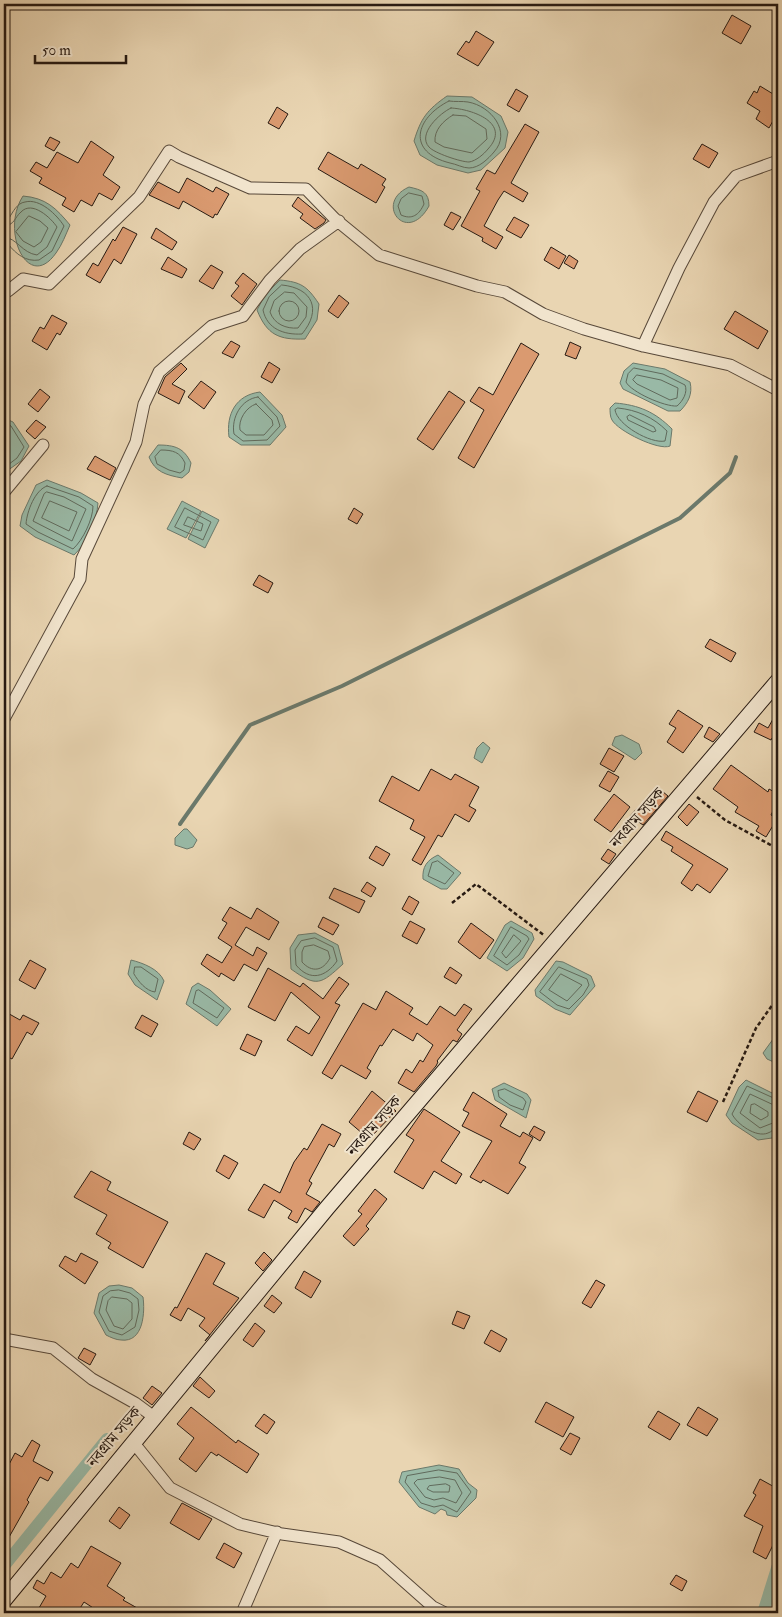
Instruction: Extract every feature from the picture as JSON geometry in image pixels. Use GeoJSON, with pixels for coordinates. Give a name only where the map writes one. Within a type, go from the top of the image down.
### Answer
{"type":"FeatureCollection","features":[{"type":"Feature","properties":{"kind":"main road","name":"নবগ্রাম সড়ক"},"geometry":{"type":"LineString","coordinates":[[4,1600],[327,1208],[778,681]]}},
{"type":"Feature","properties":{"kind":"street"},"geometry":{"type":"LineString","coordinates":[[4,290],[8,291],[23,279],[49,284],[139,197],[169,151],[250,188],[306,189],[339,221],[379,255],[477,286],[505,292],[544,314],[584,329],[643,346],[730,365],[778,390]]}},
{"type":"Feature","properties":{"kind":"street"},"geometry":{"type":"LineString","coordinates":[[643,346],[679,268],[714,202],[736,176],[778,162]]}},
{"type":"Feature","properties":{"kind":"street"},"geometry":{"type":"LineString","coordinates":[[4,719],[80,578],[82,559],[136,442],[144,404],[159,372],[212,326],[243,316],[270,280],[300,250],[339,221]]}},
{"type":"Feature","properties":{"kind":"street"},"geometry":{"type":"LineString","coordinates":[[4,492],[43,445]]}},
{"type":"Feature","properties":{"kind":"street"},"geometry":{"type":"LineString","coordinates":[[4,1339],[53,1348],[92,1378],[135,1403],[154,1417]]}},
{"type":"Feature","properties":{"kind":"street"},"geometry":{"type":"LineString","coordinates":[[133,1442],[170,1488],[240,1524],[339,1542],[380,1560],[433,1607],[445,1613]]}},
{"type":"Feature","properties":{"kind":"street"},"geometry":{"type":"LineString","coordinates":[[242,1613],[276,1532]]}},
{"type":"Feature","properties":{"kind":"path"},"geometry":{"type":"LineString","coordinates":[[686,788],[725,820],[778,849]]}},
{"type":"Feature","properties":{"kind":"path"},"geometry":{"type":"LineString","coordinates":[[452,903],[476,884],[554,943]]}},
{"type":"Feature","properties":{"kind":"path"},"geometry":{"type":"LineString","coordinates":[[723,1102],[756,1028],[778,997]]}},
{"type":"Feature","properties":{"kind":"water"},"geometry":{"type":"Polygon","coordinates":[[[447,96],[472,97],[501,116],[508,132],[505,148],[481,170],[468,173],[437,165],[420,155],[414,141],[419,126],[430,110],[447,96]]]}},
{"type":"Feature","properties":{"kind":"water"},"geometry":{"type":"Polygon","coordinates":[[[409,187],[424,192],[428,198],[429,206],[420,217],[412,222],[404,222],[397,218],[394,211],[394,202],[399,194],[409,187]]]}},
{"type":"Feature","properties":{"kind":"water"},"geometry":{"type":"Polygon","coordinates":[[[23,196],[38,199],[50,205],[70,225],[56,253],[46,263],[36,266],[27,262],[20,253],[16,240],[17,210],[23,196]]]}},
{"type":"Feature","properties":{"kind":"water"},"geometry":{"type":"Polygon","coordinates":[[[280,280],[303,286],[319,304],[317,320],[305,339],[281,337],[275,334],[265,325],[257,310],[265,295],[280,280]]]}},
{"type":"Feature","properties":{"kind":"water"},"geometry":{"type":"Polygon","coordinates":[[[633,363],[665,369],[690,382],[689,398],[680,411],[668,411],[623,389],[620,383],[624,371],[633,363]]]}},
{"type":"Feature","properties":{"kind":"water"},"geometry":{"type":"Polygon","coordinates":[[[260,392],[282,415],[286,427],[270,445],[241,445],[229,437],[228,429],[231,413],[239,401],[260,392]]]}},
{"type":"Feature","properties":{"kind":"water"},"geometry":{"type":"Polygon","coordinates":[[[615,403],[646,410],[659,418],[672,429],[670,446],[657,446],[648,443],[622,429],[611,417],[610,408],[615,403]]]}},
{"type":"Feature","properties":{"kind":"water"},"geometry":{"type":"Polygon","coordinates":[[[4,418],[13,422],[29,446],[21,461],[4,473],[4,418]]]}},
{"type":"Feature","properties":{"kind":"water"},"geometry":{"type":"Polygon","coordinates":[[[158,445],[178,448],[182,451],[191,463],[189,472],[182,478],[166,474],[154,466],[149,457],[158,445]]]}},
{"type":"Feature","properties":{"kind":"water"},"geometry":{"type":"Polygon","coordinates":[[[47,480],[81,493],[98,503],[96,517],[90,531],[74,555],[35,537],[20,526],[22,515],[36,485],[47,480]]]}},
{"type":"Feature","properties":{"kind":"water"},"geometry":{"type":"Polygon","coordinates":[[[182,501],[201,511],[186,538],[167,529],[182,501]]]}},
{"type":"Feature","properties":{"kind":"water"},"geometry":{"type":"Polygon","coordinates":[[[202,511],[219,520],[205,548],[188,539],[202,511]]]}},
{"type":"Feature","properties":{"kind":"water"},"geometry":{"type":"Polygon","coordinates":[[[622,735],[639,744],[642,753],[635,760],[612,745],[615,737],[622,735]]]}},
{"type":"Feature","properties":{"kind":"water"},"geometry":{"type":"Polygon","coordinates":[[[483,742],[490,748],[482,763],[474,758],[477,748],[483,742]]]}},
{"type":"Feature","properties":{"kind":"water"},"geometry":{"type":"Polygon","coordinates":[[[184,829],[187,829],[197,840],[193,847],[187,849],[175,845],[175,838],[184,829]]]}},
{"type":"Feature","properties":{"kind":"water"},"geometry":{"type":"Polygon","coordinates":[[[438,855],[461,873],[447,889],[441,889],[423,879],[423,871],[426,864],[438,855]]]}},
{"type":"Feature","properties":{"kind":"water"},"geometry":{"type":"Polygon","coordinates":[[[511,921],[532,933],[534,939],[523,958],[507,971],[487,958],[505,925],[511,921]]]}},
{"type":"Feature","properties":{"kind":"water"},"geometry":{"type":"Polygon","coordinates":[[[315,933],[338,945],[343,964],[329,976],[318,981],[307,979],[291,969],[290,948],[298,935],[315,933]]]}},
{"type":"Feature","properties":{"kind":"water"},"geometry":{"type":"Polygon","coordinates":[[[131,960],[150,967],[162,977],[164,981],[157,1000],[135,985],[128,974],[131,960]]]}},
{"type":"Feature","properties":{"kind":"water"},"geometry":{"type":"Polygon","coordinates":[[[556,961],[563,962],[591,976],[595,986],[570,1015],[555,1009],[536,996],[535,990],[556,961]]]}},
{"type":"Feature","properties":{"kind":"water"},"geometry":{"type":"Polygon","coordinates":[[[198,983],[210,990],[231,1009],[217,1026],[186,1004],[192,987],[198,983]]]}},
{"type":"Feature","properties":{"kind":"water"},"geometry":{"type":"Polygon","coordinates":[[[776,1035],[778,1035],[778,1064],[767,1059],[763,1053],[776,1035]]]}},
{"type":"Feature","properties":{"kind":"water"},"geometry":{"type":"Polygon","coordinates":[[[746,1080],[778,1096],[778,1131],[772,1138],[758,1140],[732,1123],[726,1115],[739,1087],[746,1080]]]}},
{"type":"Feature","properties":{"kind":"water"},"geometry":{"type":"Polygon","coordinates":[[[504,1083],[527,1094],[531,1100],[526,1118],[495,1100],[492,1089],[504,1083]]]}},
{"type":"Feature","properties":{"kind":"water"},"geometry":{"type":"Polygon","coordinates":[[[119,1285],[132,1288],[143,1297],[144,1310],[141,1325],[139,1331],[129,1340],[117,1340],[106,1335],[94,1313],[99,1293],[109,1286],[119,1285]]]}},
{"type":"Feature","properties":{"kind":"water"},"geometry":{"type":"Polygon","coordinates":[[[439,1465],[459,1469],[468,1483],[477,1490],[476,1498],[457,1517],[447,1515],[446,1511],[441,1509],[435,1514],[419,1507],[399,1482],[402,1472],[439,1465]]]}},
{"type":"Feature","properties":{"kind":"building"},"geometry":{"type":"Polygon","coordinates":[[[732,15],[751,26],[741,44],[722,33],[732,15]]]}},
{"type":"Feature","properties":{"kind":"building"},"geometry":{"type":"Polygon","coordinates":[[[476,31],[494,42],[478,66],[457,54],[466,41],[469,43],[476,31]]]}},
{"type":"Feature","properties":{"kind":"building"},"geometry":{"type":"Polygon","coordinates":[[[760,86],[778,97],[778,121],[774,119],[769,128],[756,119],[760,111],[747,103],[754,91],[757,93],[760,86]]]}},
{"type":"Feature","properties":{"kind":"building"},"geometry":{"type":"Polygon","coordinates":[[[516,89],[528,96],[519,112],[507,105],[516,89]]]}},
{"type":"Feature","properties":{"kind":"building"},"geometry":{"type":"Polygon","coordinates":[[[277,107],[288,114],[279,129],[268,123],[277,107]]]}},
{"type":"Feature","properties":{"kind":"building"},"geometry":{"type":"Polygon","coordinates":[[[525,124],[539,132],[511,183],[528,193],[523,202],[504,191],[498,200],[484,226],[503,237],[496,249],[482,241],[483,238],[461,226],[480,191],[476,189],[487,170],[495,174],[525,124]]]}},
{"type":"Feature","properties":{"kind":"building"},"geometry":{"type":"Polygon","coordinates":[[[50,137],[60,142],[54,151],[45,146],[50,137]]]}},
{"type":"Feature","properties":{"kind":"building"},"geometry":{"type":"Polygon","coordinates":[[[91,141],[114,157],[103,175],[120,187],[112,200],[99,193],[92,206],[81,200],[74,212],[62,205],[66,198],[39,183],[42,178],[30,171],[36,162],[47,168],[57,152],[78,163],[91,141]]]}},
{"type":"Feature","properties":{"kind":"building"},"geometry":{"type":"Polygon","coordinates":[[[702,144],[718,153],[709,168],[693,159],[702,144]]]}},
{"type":"Feature","properties":{"kind":"building"},"geometry":{"type":"Polygon","coordinates":[[[328,152],[358,169],[361,164],[386,179],[382,185],[385,187],[376,203],[318,169],[328,152]]]}},
{"type":"Feature","properties":{"kind":"building"},"geometry":{"type":"Polygon","coordinates":[[[187,178],[213,192],[216,187],[229,194],[217,215],[215,214],[213,218],[183,201],[179,209],[149,195],[158,182],[179,193],[187,178]]]}},
{"type":"Feature","properties":{"kind":"building"},"geometry":{"type":"Polygon","coordinates":[[[298,197],[326,220],[324,223],[315,229],[300,218],[303,214],[292,206],[298,197]]]}},
{"type":"Feature","properties":{"kind":"building"},"geometry":{"type":"Polygon","coordinates":[[[451,212],[461,217],[453,230],[444,225],[451,212]]]}},
{"type":"Feature","properties":{"kind":"building"},"geometry":{"type":"Polygon","coordinates":[[[514,217],[529,225],[521,238],[506,230],[514,217]]]}},
{"type":"Feature","properties":{"kind":"building"},"geometry":{"type":"Polygon","coordinates":[[[123,227],[137,234],[121,264],[114,259],[100,283],[86,275],[93,263],[98,266],[113,239],[115,241],[123,227]]]}},
{"type":"Feature","properties":{"kind":"building"},"geometry":{"type":"Polygon","coordinates":[[[156,228],[177,242],[172,250],[151,238],[156,228]]]}},
{"type":"Feature","properties":{"kind":"building"},"geometry":{"type":"Polygon","coordinates":[[[551,247],[566,256],[559,269],[544,260],[551,247]]]}},
{"type":"Feature","properties":{"kind":"building"},"geometry":{"type":"Polygon","coordinates":[[[569,255],[578,261],[574,269],[564,263],[569,255]]]}},
{"type":"Feature","properties":{"kind":"building"},"geometry":{"type":"Polygon","coordinates":[[[168,257],[187,269],[182,278],[161,269],[168,257]]]}},
{"type":"Feature","properties":{"kind":"building"},"geometry":{"type":"Polygon","coordinates":[[[211,265],[223,272],[213,289],[199,281],[211,265]]]}},
{"type":"Feature","properties":{"kind":"building"},"geometry":{"type":"Polygon","coordinates":[[[243,273],[257,284],[242,305],[231,296],[239,286],[235,283],[243,273]]]}},
{"type":"Feature","properties":{"kind":"building"},"geometry":{"type":"Polygon","coordinates":[[[339,295],[349,303],[338,318],[328,311],[339,295]]]}},
{"type":"Feature","properties":{"kind":"building"},"geometry":{"type":"Polygon","coordinates":[[[735,311],[768,331],[758,349],[724,329],[735,311]]]}},
{"type":"Feature","properties":{"kind":"building"},"geometry":{"type":"Polygon","coordinates":[[[52,315],[67,323],[60,335],[57,333],[47,350],[32,341],[40,327],[44,329],[52,315]]]}},
{"type":"Feature","properties":{"kind":"building"},"geometry":{"type":"Polygon","coordinates":[[[231,341],[240,346],[233,358],[222,353],[231,341]]]}},
{"type":"Feature","properties":{"kind":"building"},"geometry":{"type":"Polygon","coordinates":[[[570,342],[581,347],[576,359],[565,355],[570,342]]]}},
{"type":"Feature","properties":{"kind":"building"},"geometry":{"type":"Polygon","coordinates":[[[521,343],[539,354],[474,468],[458,458],[484,410],[470,401],[479,387],[493,395],[521,343]]]}},
{"type":"Feature","properties":{"kind":"building"},"geometry":{"type":"Polygon","coordinates":[[[269,362],[280,369],[272,383],[261,377],[269,362]]]}},
{"type":"Feature","properties":{"kind":"building"},"geometry":{"type":"Polygon","coordinates":[[[181,363],[187,369],[172,384],[185,391],[179,404],[158,393],[165,377],[181,363]]]}},
{"type":"Feature","properties":{"kind":"building"},"geometry":{"type":"Polygon","coordinates":[[[201,381],[216,392],[204,409],[188,397],[201,381]]]}},
{"type":"Feature","properties":{"kind":"building"},"geometry":{"type":"Polygon","coordinates":[[[40,389],[50,397],[38,412],[28,404],[40,389]]]}},
{"type":"Feature","properties":{"kind":"building"},"geometry":{"type":"Polygon","coordinates":[[[449,391],[465,402],[433,450],[417,439],[449,391]]]}},
{"type":"Feature","properties":{"kind":"building"},"geometry":{"type":"Polygon","coordinates":[[[36,420],[46,427],[35,439],[26,431],[36,420]]]}},
{"type":"Feature","properties":{"kind":"building"},"geometry":{"type":"Polygon","coordinates":[[[95,456],[116,468],[110,480],[87,469],[95,456]]]}},
{"type":"Feature","properties":{"kind":"building"},"geometry":{"type":"Polygon","coordinates":[[[354,508],[363,514],[357,524],[348,519],[354,508]]]}},
{"type":"Feature","properties":{"kind":"building"},"geometry":{"type":"Polygon","coordinates":[[[259,575],[273,583],[268,593],[253,585],[259,575]]]}},
{"type":"Feature","properties":{"kind":"building"},"geometry":{"type":"Polygon","coordinates":[[[710,639],[736,653],[731,662],[705,647],[710,639]]]}},
{"type":"Feature","properties":{"kind":"building"},"geometry":{"type":"Polygon","coordinates":[[[678,710],[703,726],[683,753],[667,742],[676,728],[669,724],[678,710]]]}},
{"type":"Feature","properties":{"kind":"building"},"geometry":{"type":"Polygon","coordinates":[[[778,710],[778,741],[772,738],[771,740],[754,732],[759,723],[768,728],[778,710]]]}},
{"type":"Feature","properties":{"kind":"building"},"geometry":{"type":"Polygon","coordinates":[[[709,727],[720,734],[713,742],[704,737],[709,727]]]}},
{"type":"Feature","properties":{"kind":"building"},"geometry":{"type":"Polygon","coordinates":[[[609,748],[624,756],[614,772],[600,764],[609,748]]]}},
{"type":"Feature","properties":{"kind":"building"},"geometry":{"type":"Polygon","coordinates":[[[731,765],[768,792],[769,789],[778,794],[778,801],[771,815],[777,819],[766,837],[756,831],[759,826],[735,812],[738,807],[713,789],[731,765]]]}},
{"type":"Feature","properties":{"kind":"building"},"geometry":{"type":"Polygon","coordinates":[[[431,769],[451,780],[455,774],[479,787],[469,806],[476,810],[469,822],[455,814],[442,837],[438,835],[421,865],[412,860],[425,837],[410,829],[414,820],[379,801],[392,776],[419,791],[431,769]]]}},
{"type":"Feature","properties":{"kind":"building"},"geometry":{"type":"Polygon","coordinates":[[[608,771],[619,777],[610,792],[599,786],[608,771]]]}},
{"type":"Feature","properties":{"kind":"building"},"geometry":{"type":"Polygon","coordinates":[[[657,787],[668,796],[643,825],[630,816],[657,787]]]}},
{"type":"Feature","properties":{"kind":"building"},"geometry":{"type":"Polygon","coordinates":[[[614,794],[630,807],[611,832],[594,820],[614,794]]]}},
{"type":"Feature","properties":{"kind":"building"},"geometry":{"type":"Polygon","coordinates":[[[689,804],[699,812],[687,826],[678,817],[689,804]]]}},
{"type":"Feature","properties":{"kind":"building"},"geometry":{"type":"Polygon","coordinates":[[[666,831],[728,869],[710,893],[697,884],[692,891],[681,883],[693,865],[671,851],[673,847],[661,840],[666,831]]]}},
{"type":"Feature","properties":{"kind":"building"},"geometry":{"type":"Polygon","coordinates":[[[376,846],[390,854],[383,866],[369,858],[376,846]]]}},
{"type":"Feature","properties":{"kind":"building"},"geometry":{"type":"Polygon","coordinates":[[[608,849],[616,854],[609,864],[601,859],[608,849]]]}},
{"type":"Feature","properties":{"kind":"building"},"geometry":{"type":"Polygon","coordinates":[[[367,882],[376,888],[371,897],[361,891],[367,882]]]}},
{"type":"Feature","properties":{"kind":"building"},"geometry":{"type":"Polygon","coordinates":[[[334,888],[365,901],[359,913],[329,898],[334,888]]]}},
{"type":"Feature","properties":{"kind":"building"},"geometry":{"type":"Polygon","coordinates":[[[409,896],[419,902],[412,915],[402,909],[409,896]]]}},
{"type":"Feature","properties":{"kind":"building"},"geometry":{"type":"Polygon","coordinates":[[[230,907],[251,919],[257,908],[279,922],[269,940],[246,927],[235,945],[253,956],[257,947],[267,953],[257,971],[244,964],[234,981],[221,973],[219,977],[201,964],[207,954],[222,963],[232,947],[218,938],[227,923],[222,920],[230,907]]]}},
{"type":"Feature","properties":{"kind":"building"},"geometry":{"type":"Polygon","coordinates":[[[323,917],[339,925],[333,935],[318,927],[323,917]]]}},
{"type":"Feature","properties":{"kind":"building"},"geometry":{"type":"Polygon","coordinates":[[[410,921],[425,929],[417,944],[402,936],[410,921]]]}},
{"type":"Feature","properties":{"kind":"building"},"geometry":{"type":"Polygon","coordinates":[[[471,923],[494,940],[480,959],[458,942],[471,923]]]}},
{"type":"Feature","properties":{"kind":"building"},"geometry":{"type":"Polygon","coordinates":[[[30,960],[46,969],[35,989],[19,980],[30,960]]]}},
{"type":"Feature","properties":{"kind":"building"},"geometry":{"type":"Polygon","coordinates":[[[450,967],[462,975],[456,984],[444,977],[450,967]]]}},
{"type":"Feature","properties":{"kind":"building"},"geometry":{"type":"Polygon","coordinates":[[[268,968],[300,987],[303,983],[323,999],[339,977],[349,984],[335,1003],[340,1005],[312,1056],[287,1040],[296,1026],[309,1034],[320,1017],[291,992],[275,1021],[248,1007],[268,968]]]}},
{"type":"Feature","properties":{"kind":"building"},"geometry":{"type":"Polygon","coordinates":[[[386,991],[413,1008],[409,1014],[427,1025],[440,1006],[455,1016],[464,1004],[472,1009],[457,1030],[462,1034],[457,1042],[453,1040],[437,1061],[436,1066],[414,1092],[398,1083],[406,1069],[412,1073],[420,1060],[423,1062],[433,1045],[417,1033],[413,1041],[393,1029],[382,1046],[380,1045],[367,1068],[371,1071],[366,1079],[341,1065],[332,1079],[322,1073],[363,1003],[376,1010],[386,991]]]}},
{"type":"Feature","properties":{"kind":"building"},"geometry":{"type":"Polygon","coordinates":[[[4,1011],[20,1020],[23,1015],[39,1023],[32,1035],[27,1032],[12,1059],[4,1055],[4,1011]]]}},
{"type":"Feature","properties":{"kind":"building"},"geometry":{"type":"Polygon","coordinates":[[[142,1015],[158,1024],[151,1037],[135,1028],[142,1015]]]}},
{"type":"Feature","properties":{"kind":"building"},"geometry":{"type":"Polygon","coordinates":[[[247,1034],[262,1041],[255,1056],[240,1049],[247,1034]]]}},
{"type":"Feature","properties":{"kind":"building"},"geometry":{"type":"Polygon","coordinates":[[[372,1091],[396,1111],[369,1139],[349,1122],[372,1091]]]}},
{"type":"Feature","properties":{"kind":"building"},"geometry":{"type":"Polygon","coordinates":[[[698,1091],[718,1101],[707,1122],[687,1112],[698,1091]]]}},
{"type":"Feature","properties":{"kind":"building"},"geometry":{"type":"Polygon","coordinates":[[[473,1092],[507,1114],[500,1126],[520,1137],[523,1132],[533,1138],[519,1163],[526,1167],[508,1194],[483,1180],[481,1183],[470,1177],[492,1141],[462,1126],[469,1113],[463,1110],[473,1092]]]}},
{"type":"Feature","properties":{"kind":"building"},"geometry":{"type":"Polygon","coordinates":[[[424,1109],[460,1132],[441,1161],[462,1174],[456,1184],[434,1171],[423,1189],[394,1172],[414,1140],[406,1135],[424,1109]]]}},
{"type":"Feature","properties":{"kind":"building"},"geometry":{"type":"Polygon","coordinates":[[[322,1124],[341,1134],[334,1147],[329,1144],[309,1181],[312,1183],[306,1194],[320,1202],[312,1212],[305,1208],[297,1223],[288,1218],[292,1211],[274,1200],[264,1218],[248,1210],[264,1184],[280,1193],[294,1162],[304,1148],[307,1150],[322,1124]]]}},
{"type":"Feature","properties":{"kind":"building"},"geometry":{"type":"Polygon","coordinates":[[[534,1126],[545,1132],[540,1141],[529,1134],[534,1126]]]}},
{"type":"Feature","properties":{"kind":"building"},"geometry":{"type":"Polygon","coordinates":[[[189,1132],[201,1139],[194,1150],[183,1144],[189,1132]]]}},
{"type":"Feature","properties":{"kind":"building"},"geometry":{"type":"Polygon","coordinates":[[[224,1155],[238,1163],[229,1179],[216,1171],[224,1155]]]}},
{"type":"Feature","properties":{"kind":"building"},"geometry":{"type":"Polygon","coordinates":[[[91,1171],[111,1182],[107,1190],[168,1222],[143,1268],[108,1248],[111,1243],[96,1234],[107,1215],[74,1197],[91,1171]]]}},
{"type":"Feature","properties":{"kind":"building"},"geometry":{"type":"Polygon","coordinates":[[[375,1189],[387,1199],[366,1226],[369,1229],[354,1246],[343,1236],[362,1214],[358,1211],[375,1189]]]}},
{"type":"Feature","properties":{"kind":"building"},"geometry":{"type":"Polygon","coordinates":[[[264,1252],[272,1260],[263,1271],[255,1263],[264,1252]]]}},
{"type":"Feature","properties":{"kind":"building"},"geometry":{"type":"Polygon","coordinates":[[[81,1253],[98,1262],[85,1284],[59,1266],[65,1256],[76,1262],[81,1253]]]}},
{"type":"Feature","properties":{"kind":"building"},"geometry":{"type":"Polygon","coordinates":[[[206,1253],[225,1263],[213,1284],[239,1298],[210,1335],[199,1326],[205,1318],[188,1308],[181,1321],[170,1315],[175,1307],[177,1308],[206,1253]]]}},
{"type":"Feature","properties":{"kind":"building"},"geometry":{"type":"Polygon","coordinates":[[[304,1271],[321,1281],[311,1298],[295,1288],[304,1271]]]}},
{"type":"Feature","properties":{"kind":"building"},"geometry":{"type":"Polygon","coordinates":[[[596,1280],[605,1285],[591,1308],[582,1303],[596,1280]]]}},
{"type":"Feature","properties":{"kind":"building"},"geometry":{"type":"Polygon","coordinates":[[[272,1295],[282,1303],[274,1313],[264,1306],[272,1295]]]}},
{"type":"Feature","properties":{"kind":"building"},"geometry":{"type":"Polygon","coordinates":[[[457,1311],[470,1316],[464,1329],[452,1324],[457,1311]]]}},
{"type":"Feature","properties":{"kind":"building"},"geometry":{"type":"Polygon","coordinates":[[[255,1323],[265,1331],[253,1347],[243,1340],[255,1323]]]}},
{"type":"Feature","properties":{"kind":"building"},"geometry":{"type":"Polygon","coordinates":[[[491,1330],[507,1339],[500,1352],[484,1343],[491,1330]]]}},
{"type":"Feature","properties":{"kind":"building"},"geometry":{"type":"Polygon","coordinates":[[[84,1348],[96,1354],[90,1365],[78,1358],[84,1348]]]}},
{"type":"Feature","properties":{"kind":"building"},"geometry":{"type":"Polygon","coordinates":[[[200,1377],[215,1391],[209,1398],[193,1386],[200,1377]]]}},
{"type":"Feature","properties":{"kind":"building"},"geometry":{"type":"Polygon","coordinates":[[[152,1386],[162,1393],[152,1405],[143,1398],[152,1386]]]}},
{"type":"Feature","properties":{"kind":"building"},"geometry":{"type":"Polygon","coordinates":[[[546,1402],[574,1417],[563,1437],[535,1422],[546,1402]]]}},
{"type":"Feature","properties":{"kind":"building"},"geometry":{"type":"Polygon","coordinates":[[[191,1407],[236,1443],[238,1440],[259,1454],[247,1473],[218,1454],[217,1456],[211,1452],[196,1472],[179,1459],[194,1438],[177,1424],[191,1407]]]}},
{"type":"Feature","properties":{"kind":"building"},"geometry":{"type":"Polygon","coordinates":[[[698,1407],[718,1419],[707,1436],[687,1425],[698,1407]]]}},
{"type":"Feature","properties":{"kind":"building"},"geometry":{"type":"Polygon","coordinates":[[[658,1411],[680,1424],[670,1440],[648,1427],[658,1411]]]}},
{"type":"Feature","properties":{"kind":"building"},"geometry":{"type":"Polygon","coordinates":[[[264,1414],[275,1422],[267,1434],[255,1426],[264,1414]]]}},
{"type":"Feature","properties":{"kind":"building"},"geometry":{"type":"Polygon","coordinates":[[[570,1433],[580,1438],[571,1455],[560,1449],[570,1433]]]}},
{"type":"Feature","properties":{"kind":"building"},"geometry":{"type":"Polygon","coordinates":[[[32,1440],[40,1445],[33,1461],[53,1472],[48,1481],[40,1477],[27,1500],[29,1502],[4,1546],[4,1474],[15,1453],[22,1457],[32,1440]]]}},
{"type":"Feature","properties":{"kind":"building"},"geometry":{"type":"Polygon","coordinates":[[[760,1479],[778,1489],[778,1535],[766,1559],[753,1552],[763,1526],[744,1516],[756,1495],[753,1493],[760,1479]]]}},
{"type":"Feature","properties":{"kind":"building"},"geometry":{"type":"Polygon","coordinates":[[[182,1503],[212,1519],[199,1540],[170,1523],[182,1503]]]}},
{"type":"Feature","properties":{"kind":"building"},"geometry":{"type":"Polygon","coordinates":[[[119,1507],[130,1515],[120,1529],[109,1521],[119,1507]]]}},
{"type":"Feature","properties":{"kind":"building"},"geometry":{"type":"Polygon","coordinates":[[[224,1543],[242,1553],[234,1568],[216,1558],[224,1543]]]}},
{"type":"Feature","properties":{"kind":"building"},"geometry":{"type":"Polygon","coordinates":[[[91,1546],[121,1563],[107,1586],[125,1598],[123,1600],[146,1613],[101,1613],[84,1602],[77,1613],[36,1613],[46,1596],[33,1588],[37,1580],[44,1584],[51,1572],[61,1578],[71,1563],[78,1568],[91,1546]]]}},
{"type":"Feature","properties":{"kind":"building"},"geometry":{"type":"Polygon","coordinates":[[[676,1575],[687,1581],[682,1591],[670,1584],[676,1575]]]}},
{"type":"Feature","properties":{"kind":"waterway"},"geometry":{"type":"LineString","coordinates":[[180,824],[250,725],[342,686],[680,518],[730,473],[736,457]]}},
{"type":"Feature","properties":{"kind":"waterway"},"geometry":{"type":"LineString","coordinates":[[4,1566],[107,1439]]}},
{"type":"Feature","properties":{"kind":"waterway"},"geometry":{"type":"LineString","coordinates":[[763,1613],[778,1565]]}}]}
